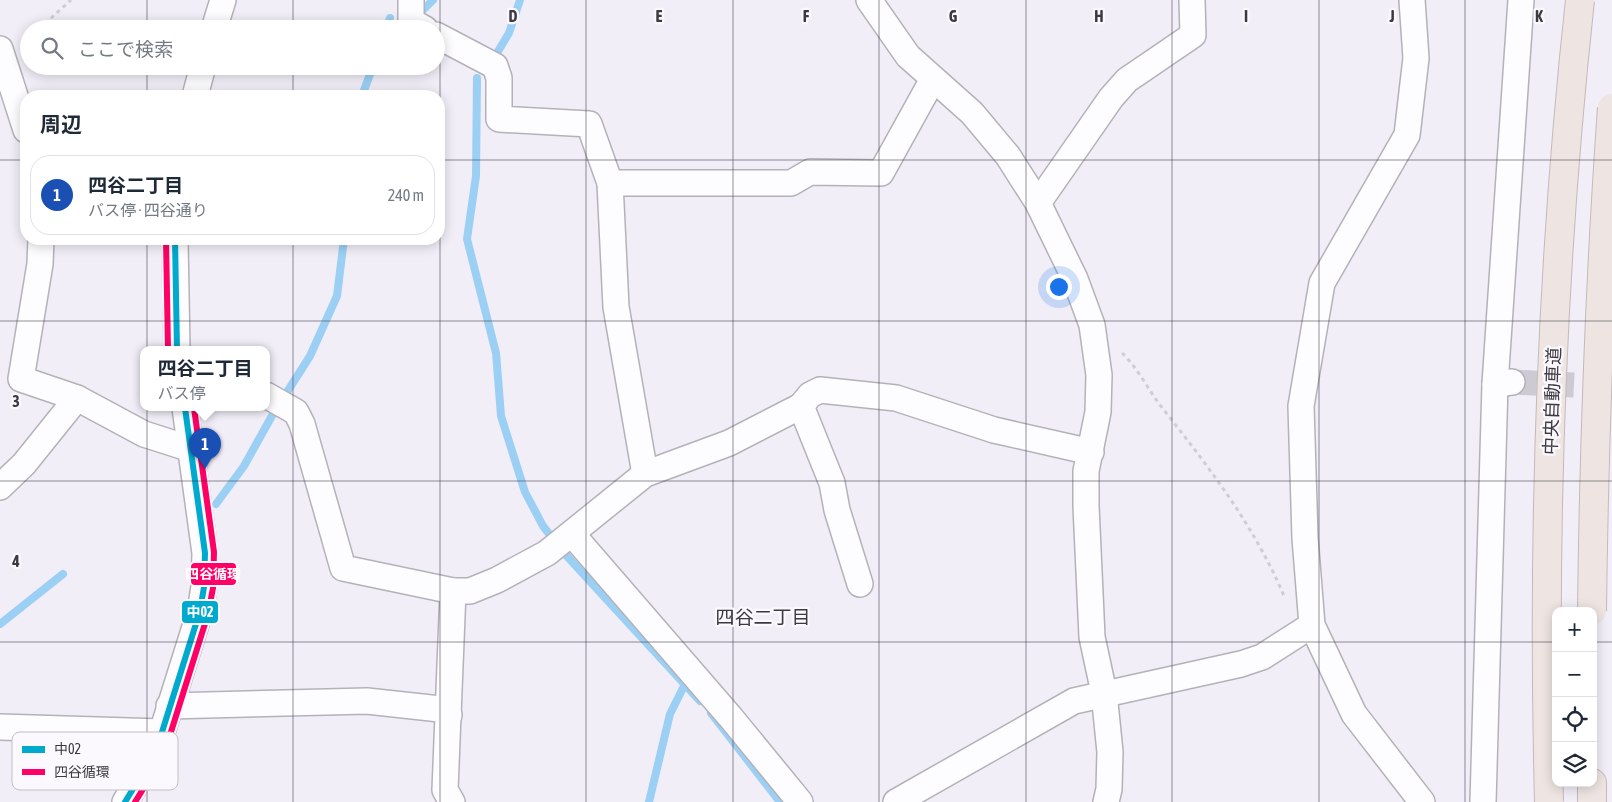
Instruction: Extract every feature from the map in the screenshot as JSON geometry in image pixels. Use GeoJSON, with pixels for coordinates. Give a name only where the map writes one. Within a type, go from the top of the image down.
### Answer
{"type":"FeatureCollection","features":[{"type":"Feature","properties":{"kind":"highway","name":"中央自動車道"},"geometry":{"type":"LineString","coordinates":[[1550,802],[1546,689],[1549,453],[1559,247],[1569,95],[1580,0]]}},
{"type":"Feature","properties":{"kind":"highway"},"geometry":{"type":"LineString","coordinates":[[1592,607],[1594,459],[1601,267],[1612,108]]}},
{"type":"Feature","properties":{"kind":"highway"},"geometry":{"type":"LineString","coordinates":[[1592,787],[1592,802]]}},
{"type":"Feature","properties":{"kind":"street"},"geometry":{"type":"LineString","coordinates":[[217,20],[223,0]]}},
{"type":"Feature","properties":{"kind":"street"},"geometry":{"type":"LineString","coordinates":[[411,0],[411,20]]}},
{"type":"Feature","properties":{"kind":"street"},"geometry":{"type":"LineString","coordinates":[[869,0],[884,25],[908,56],[990,133],[1038,204],[1076,279],[1092,325],[1099,376],[1098,412],[1086,471],[1086,506],[1092,628],[1104,694],[1110,752],[1109,789],[1106,802]]}},
{"type":"Feature","properties":{"kind":"street"},"geometry":{"type":"LineString","coordinates":[[1038,204],[1112,98],[1127,80],[1193,35],[1192,0]]}},
{"type":"Feature","properties":{"kind":"street"},"geometry":{"type":"LineString","coordinates":[[1412,0],[1416,58],[1407,135],[1322,283],[1301,406],[1305,538],[1312,625],[1354,714],[1422,802]]}},
{"type":"Feature","properties":{"kind":"street"},"geometry":{"type":"LineString","coordinates":[[1483,802],[1520,0]]}},
{"type":"Feature","properties":{"kind":"street"},"geometry":{"type":"LineString","coordinates":[[445,40],[495,66],[499,78],[499,119],[588,124],[610,183],[616,307],[645,474]]}},
{"type":"Feature","properties":{"kind":"street"},"geometry":{"type":"LineString","coordinates":[[0,48],[20,111]]}},
{"type":"Feature","properties":{"kind":"street"},"geometry":{"type":"LineString","coordinates":[[197,90],[201,75]]}},
{"type":"Feature","properties":{"kind":"street"},"geometry":{"type":"LineString","coordinates":[[610,183],[791,183],[810,172],[881,173],[933,78]]}},
{"type":"Feature","properties":{"kind":"street"},"geometry":{"type":"LineString","coordinates":[[42,245],[40,264],[11,376],[77,398],[144,434],[191,449]]}},
{"type":"Feature","properties":{"kind":"street"},"geometry":{"type":"LineString","coordinates":[[174,245],[177,346]]}},
{"type":"Feature","properties":{"kind":"street"},"geometry":{"type":"LineString","coordinates":[[270,397],[296,412],[302,424],[343,568],[453,590],[470,591],[496,580],[547,553],[645,474],[729,443],[801,406],[810,395],[820,390],[896,398],[994,430],[1091,452]]}},
{"type":"Feature","properties":{"kind":"street"},"geometry":{"type":"LineString","coordinates":[[0,487],[24,464],[77,398]]}},
{"type":"Feature","properties":{"kind":"street"},"geometry":{"type":"LineString","coordinates":[[801,406],[832,483],[837,510],[860,584]]}},
{"type":"Feature","properties":{"kind":"street"},"geometry":{"type":"LineString","coordinates":[[0,727],[162,732],[200,612],[204,587],[205,552],[185,411]]}},
{"type":"Feature","properties":{"kind":"street"},"geometry":{"type":"LineString","coordinates":[[572,534],[732,719],[800,802]]}},
{"type":"Feature","properties":{"kind":"street"},"geometry":{"type":"LineString","coordinates":[[452,802],[444,790],[453,590]]}},
{"type":"Feature","properties":{"kind":"street"},"geometry":{"type":"LineString","coordinates":[[896,802],[1074,701],[1242,664],[1262,657],[1312,625]]}},
{"type":"Feature","properties":{"kind":"street"},"geometry":{"type":"LineString","coordinates":[[169,706],[367,701],[440,709],[448,716]]}},
{"type":"Feature","properties":{"kind":"street"},"geometry":{"type":"LineString","coordinates":[[125,802],[132,790]]}},
{"type":"Feature","properties":{"kind":"path"},"geometry":{"type":"LineString","coordinates":[[49,20],[72,0]]}},
{"type":"Feature","properties":{"kind":"path"},"geometry":{"type":"LineString","coordinates":[[1092,325],[1125,356],[1142,382],[1216,475],[1268,560],[1291,614],[1312,625]]}},
{"type":"Feature","properties":{"kind":"waterway"},"geometry":{"type":"LineString","coordinates":[[424,9],[433,0]]}},
{"type":"Feature","properties":{"kind":"waterway"},"geometry":{"type":"LineString","coordinates":[[497,53],[509,33],[520,0]]}},
{"type":"Feature","properties":{"kind":"waterway"},"geometry":{"type":"LineString","coordinates":[[364,90],[370,75]]}},
{"type":"Feature","properties":{"kind":"waterway"},"geometry":{"type":"LineString","coordinates":[[477,78],[476,176],[467,239],[496,353],[501,416],[525,492],[543,526],[564,553],[700,701]]}},
{"type":"Feature","properties":{"kind":"waterway"},"geometry":{"type":"LineString","coordinates":[[216,504],[244,466],[273,414],[310,356],[337,296],[343,245]]}},
{"type":"Feature","properties":{"kind":"waterway"},"geometry":{"type":"LineString","coordinates":[[0,624],[63,574]]}},
{"type":"Feature","properties":{"kind":"waterway"},"geometry":{"type":"LineString","coordinates":[[649,802],[670,714],[685,684]]}},
{"type":"Feature","properties":{"kind":"waterway"},"geometry":{"type":"LineString","coordinates":[[711,713],[780,802]]}},
{"type":"Feature","properties":{"kind":"tunnel"},"geometry":{"type":"LineString","coordinates":[[1512,382],[1612,387]]}},
{"type":"Feature","properties":{"kind":"transit line","name":"四谷循環"},"geometry":{"type":"LineString","coordinates":[[166,245],[168,346]]}},
{"type":"Feature","properties":{"kind":"transit line","name":"中02"},"geometry":{"type":"LineString","coordinates":[[175,245],[177,346]]}},
{"type":"Feature","properties":{"kind":"transit line","name":"中02"},"geometry":{"type":"LineString","coordinates":[[162,732],[200,611],[204,587],[205,553],[185,411]]}},
{"type":"Feature","properties":{"kind":"transit line","name":"四谷循環"},"geometry":{"type":"LineString","coordinates":[[171,732],[208,614],[213,588],[214,552],[194,411]]}},
{"type":"Feature","properties":{"kind":"transit line","name":"中02"},"geometry":{"type":"LineString","coordinates":[[125,802],[132,790]]}},
{"type":"Feature","properties":{"kind":"transit line","name":"四谷循環"},"geometry":{"type":"LineString","coordinates":[[135,802],[142,790]]}},
{"type":"Feature","properties":{"kind":"place","name":"四谷二丁目"},"geometry":{"type":"Point","coordinates":[205,469]}},
{"type":"Feature","properties":{"kind":"district","name":"四谷二丁目"},"geometry":{"type":"Point","coordinates":[763,617]}}]}
